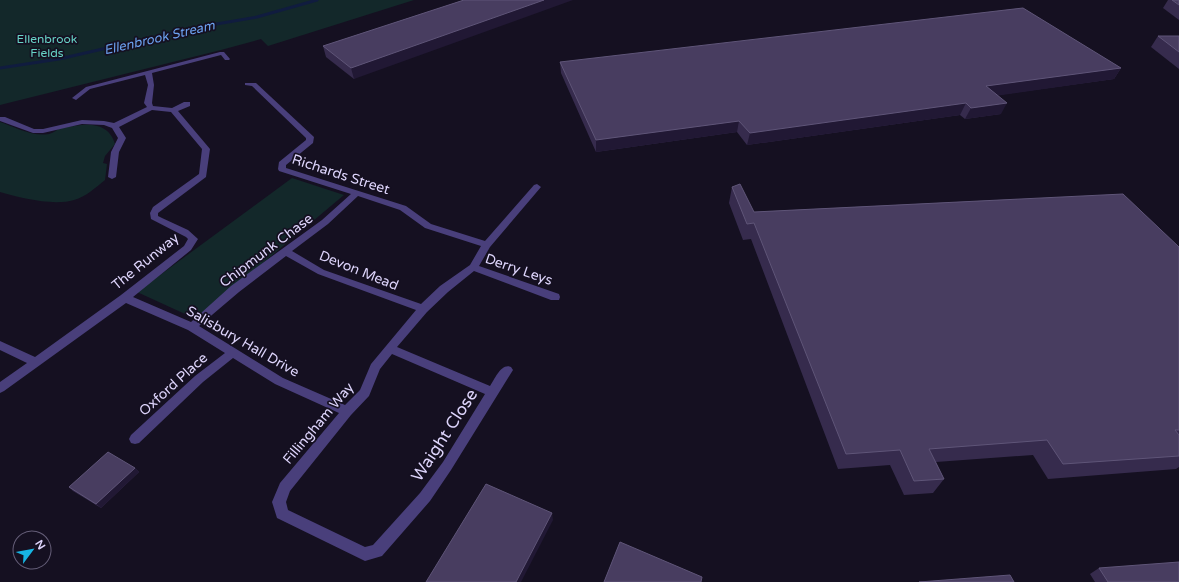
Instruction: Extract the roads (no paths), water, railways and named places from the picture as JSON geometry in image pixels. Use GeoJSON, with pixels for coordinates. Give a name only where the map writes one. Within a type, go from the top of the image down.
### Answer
{"type":"FeatureCollection","features":[{"type":"Feature","properties":{"kind":"street"},"geometry":{"type":"LineString","coordinates":[[76,98],[80,93],[88,88],[222,53],[227,59]]}},
{"type":"Feature","properties":{"kind":"street"},"geometry":{"type":"LineString","coordinates":[[148,73],[151,85],[148,103],[151,108]]}},
{"type":"Feature","properties":{"kind":"street","name":"Richards Street"},"geometry":{"type":"LineString","coordinates":[[247,84],[254,84],[310,137],[310,141],[306,145],[282,164],[282,169],[403,208],[428,226],[487,244]]}},
{"type":"Feature","properties":{"kind":"street"},"geometry":{"type":"LineString","coordinates":[[115,126],[151,108],[173,110],[186,104]]}},
{"type":"Feature","properties":{"kind":"street","name":"The Runway"},"geometry":{"type":"LineString","coordinates":[[0,388],[125,298],[188,248],[193,240],[189,234],[161,222],[154,217],[156,209],[203,175],[206,149],[173,110]]}},
{"type":"Feature","properties":{"kind":"street"},"geometry":{"type":"LineString","coordinates":[[2,119],[33,131],[43,131],[82,122],[104,123],[115,126],[122,138],[115,152],[112,177]]}},
{"type":"Feature","properties":{"kind":"street","name":"Fillingham Way"},"geometry":{"type":"LineString","coordinates":[[425,497],[377,551],[365,554],[282,514],[280,502],[285,487],[347,411],[365,393],[375,367],[423,309],[444,288],[473,267],[487,244],[537,187]]}},
{"type":"Feature","properties":{"kind":"street","name":"Chipmunk Chase"},"geometry":{"type":"LineString","coordinates":[[192,327],[235,289],[325,222],[356,194]]}},
{"type":"Feature","properties":{"kind":"street","name":"Devon Mead"},"geometry":{"type":"LineString","coordinates":[[286,252],[321,272],[423,309]]}},
{"type":"Feature","properties":{"kind":"street","name":"Derry Leys"},"geometry":{"type":"LineString","coordinates":[[473,267],[555,296]]}},
{"type":"Feature","properties":{"kind":"street","name":"Salisbury Hall Drive"},"geometry":{"type":"LineString","coordinates":[[125,298],[192,327],[279,381],[347,411]]}},
{"type":"Feature","properties":{"kind":"street"},"geometry":{"type":"LineString","coordinates":[[0,345],[35,362]]}},
{"type":"Feature","properties":{"kind":"street","name":"Waight Close"},"geometry":{"type":"LineString","coordinates":[[390,349],[492,392]]}},
{"type":"Feature","properties":{"kind":"street","name":"Oxford Place"},"geometry":{"type":"LineString","coordinates":[[135,439],[199,379],[233,352]]}},
{"type":"Feature","properties":{"kind":"street","name":"Waight Close"},"geometry":{"type":"LineString","coordinates":[[425,497],[447,466],[507,370]]}},
{"type":"Feature","properties":{"kind":"waterway","name":"Ellenbrook Stream"},"geometry":{"type":"LineString","coordinates":[[0,68],[59,59],[199,27],[257,17],[317,0]]}},
{"type":"Feature","properties":{"kind":"park label","name":"Ellenbrook Fields"},"geometry":{"type":"Point","coordinates":[47,46]}}]}
